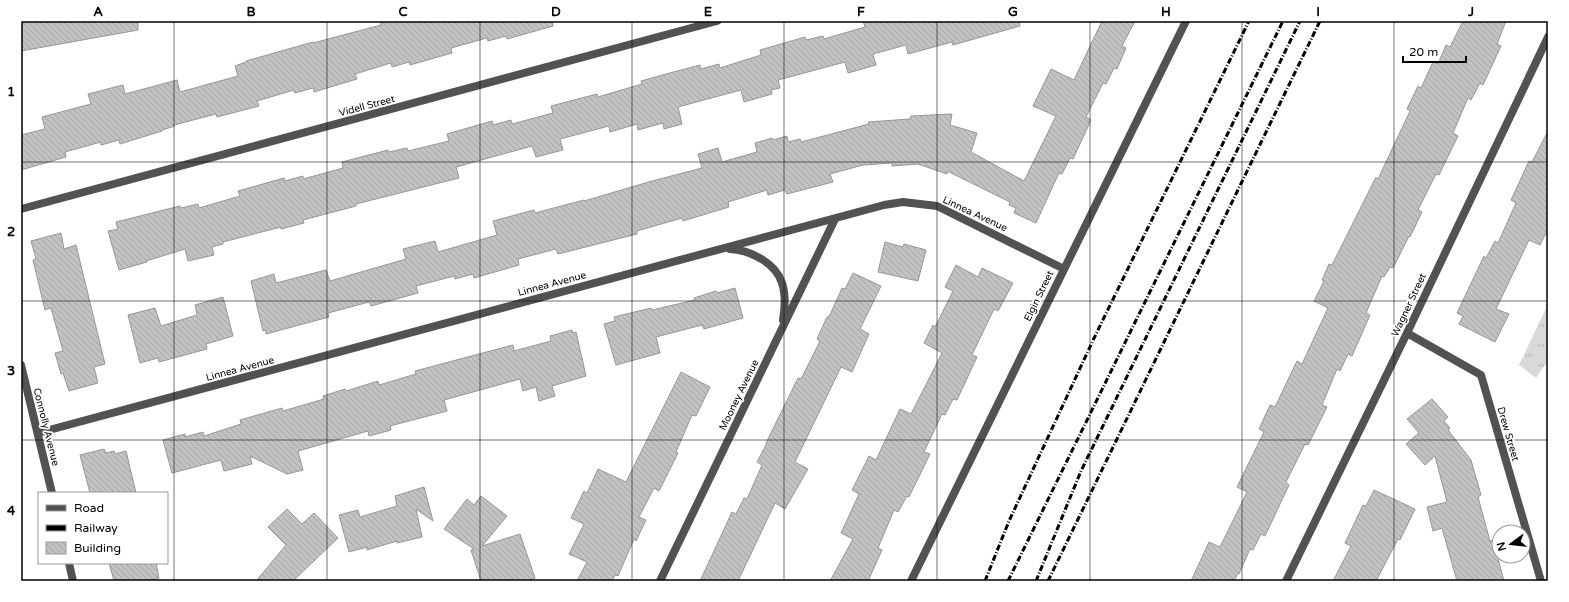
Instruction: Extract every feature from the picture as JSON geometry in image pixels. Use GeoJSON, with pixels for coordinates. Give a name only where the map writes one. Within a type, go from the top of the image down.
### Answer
{"type":"FeatureCollection","features":[{"type":"Feature","properties":{"kind":"street","name":"Videll Street"},"geometry":{"type":"LineString","coordinates":[[21,209],[717,21]]}},
{"type":"Feature","properties":{"kind":"street","name":"Elgin Street"},"geometry":{"type":"LineString","coordinates":[[911,581],[1186,21]]}},
{"type":"Feature","properties":{"kind":"street","name":"Wagner Street"},"geometry":{"type":"LineString","coordinates":[[1286,581],[1407,333],[1548,37]]}},
{"type":"Feature","properties":{"kind":"street","name":"Linnea Avenue"},"geometry":{"type":"LineString","coordinates":[[38,433],[884,205],[903,202],[937,206],[1064,269]]}},
{"type":"Feature","properties":{"kind":"street","name":"Mooney Avenue"},"geometry":{"type":"LineString","coordinates":[[660,581],[835,219]]}},
{"type":"Feature","properties":{"kind":"street"},"geometry":{"type":"LineString","coordinates":[[724,249],[738,250],[751,254],[763,260],[774,270],[782,282],[785,296],[782,329]]}},
{"type":"Feature","properties":{"kind":"street","name":"Drew Street"},"geometry":{"type":"LineString","coordinates":[[1407,333],[1481,375],[1541,581]]}},
{"type":"Feature","properties":{"kind":"street","name":"Connolly Avenue"},"geometry":{"type":"LineString","coordinates":[[21,365],[52,492]]}},
{"type":"Feature","properties":{"kind":"street"},"geometry":{"type":"LineString","coordinates":[[69,564],[74,581]]}},
{"type":"Feature","properties":{"kind":"green space"},"geometry":{"type":"Polygon","coordinates":[[[1548,304],[1548,361],[1536,378],[1519,365],[1548,304]]]}},
{"type":"Feature","properties":{"kind":"building"},"geometry":{"type":"Polygon","coordinates":[[[21,21],[138,21],[138,30],[21,51],[21,21]]]}},
{"type":"Feature","properties":{"kind":"building"},"geometry":{"type":"Polygon","coordinates":[[[380,21],[552,21],[553,26],[507,39],[506,36],[488,41],[487,38],[451,48],[452,53],[410,65],[409,62],[392,67],[391,63],[355,74],[357,79],[314,92],[313,88],[295,93],[294,90],[257,101],[259,106],[217,117],[216,114],[174,125],[175,126],[162,131],[120,144],[119,140],[101,145],[101,142],[65,152],[66,157],[21,170],[21,135],[45,129],[42,117],[91,104],[88,94],[123,85],[125,94],[177,80],[180,92],[238,76],[235,66],[246,61],[381,25],[380,21]]]}},
{"type":"Feature","properties":{"kind":"building"},"geometry":{"type":"Polygon","coordinates":[[[863,21],[1019,21],[1020,26],[953,45],[952,42],[908,54],[906,45],[873,54],[876,65],[848,73],[845,62],[778,80],[780,88],[771,90],[772,94],[744,102],[741,90],[678,107],[682,124],[664,129],[663,123],[638,130],[637,124],[610,132],[609,126],[560,139],[563,150],[536,157],[532,146],[456,167],[459,178],[356,204],[356,206],[303,220],[304,223],[281,229],[281,227],[223,242],[223,244],[212,247],[214,255],[188,261],[185,249],[119,270],[108,231],[118,229],[116,222],[180,206],[181,208],[198,204],[199,208],[240,196],[238,191],[284,178],[285,181],[303,176],[303,179],[343,168],[342,162],[388,150],[389,152],[407,148],[408,151],[449,141],[447,134],[492,121],[493,125],[511,120],[512,124],[553,113],[551,106],[597,94],[598,97],[642,84],[641,81],[700,65],[701,69],[719,64],[720,68],[761,55],[760,50],[805,37],[806,40],[823,36],[824,39],[865,27],[863,21]]]}},
{"type":"Feature","properties":{"kind":"building"},"geometry":{"type":"Polygon","coordinates":[[[1102,21],[1135,21],[1122,46],[1126,48],[1117,69],[1114,68],[1106,84],[1103,83],[1086,117],[1091,120],[1073,159],[1070,158],[1062,174],[1059,173],[1036,223],[1014,213],[1016,208],[1009,205],[1010,202],[947,171],[947,174],[918,164],[892,166],[892,163],[863,165],[830,174],[833,182],[787,194],[785,190],[768,195],[767,190],[728,202],[729,207],[683,221],[682,218],[637,231],[637,234],[558,254],[556,249],[518,259],[519,265],[474,278],[473,274],[455,279],[454,276],[416,286],[418,293],[371,306],[369,302],[328,313],[329,317],[266,334],[266,330],[263,331],[251,281],[274,274],[276,283],[326,270],[330,281],[406,259],[403,249],[435,241],[438,252],[497,235],[493,221],[534,210],[535,213],[584,201],[702,168],[698,154],[718,148],[722,162],[757,152],[755,143],[772,138],[773,140],[787,136],[788,142],[800,139],[801,142],[869,124],[868,122],[910,119],[911,116],[952,114],[950,125],[977,133],[971,152],[1024,181],[1056,116],[1033,106],[1051,69],[1074,80],[1102,21]]]}},
{"type":"Feature","properties":{"kind":"building"},"geometry":{"type":"Polygon","coordinates":[[[1463,21],[1506,21],[1497,44],[1501,46],[1483,85],[1480,83],[1471,100],[1468,98],[1453,133],[1458,136],[1439,175],[1436,174],[1418,210],[1422,212],[1410,237],[1409,236],[1393,268],[1390,267],[1384,277],[1382,276],[1366,313],[1370,315],[1352,356],[1348,354],[1340,371],[1337,369],[1322,405],[1327,407],[1308,445],[1305,444],[1286,482],[1289,485],[1265,536],[1261,534],[1253,550],[1250,549],[1239,574],[1238,573],[1234,581],[1191,581],[1209,542],[1220,547],[1247,492],[1237,487],[1264,432],[1259,429],[1270,405],[1275,407],[1297,361],[1302,364],[1328,308],[1314,301],[1324,281],[1322,280],[1329,264],[1332,265],[1376,177],[1378,179],[1410,111],[1407,109],[1418,86],[1421,88],[1433,62],[1438,64],[1446,45],[1450,47],[1463,21]]]}},
{"type":"Feature","properties":{"kind":"building"},"geometry":{"type":"Polygon","coordinates":[[[1548,131],[1548,229],[1540,245],[1529,240],[1496,309],[1509,314],[1495,342],[1459,324],[1463,316],[1457,313],[1484,256],[1486,258],[1495,241],[1498,243],[1516,203],[1511,200],[1529,161],[1532,162],[1548,131]]]}},
{"type":"Feature","properties":{"kind":"building"},"geometry":{"type":"Polygon","coordinates":[[[61,233],[64,249],[76,245],[105,364],[94,367],[98,383],[69,391],[63,373],[61,374],[55,353],[63,351],[51,308],[45,310],[33,260],[36,259],[31,241],[61,233]]]}},
{"type":"Feature","properties":{"kind":"building"},"geometry":{"type":"Polygon","coordinates":[[[885,242],[903,247],[904,244],[926,250],[918,281],[878,272],[885,242]]]}},
{"type":"Feature","properties":{"kind":"building"},"geometry":{"type":"Polygon","coordinates":[[[956,265],[978,277],[982,268],[1013,283],[998,311],[994,309],[972,355],[977,357],[957,400],[953,399],[945,415],[942,414],[924,452],[930,454],[909,497],[907,496],[898,512],[894,510],[878,548],[882,550],[868,581],[830,581],[853,539],[841,533],[859,494],[852,490],[869,456],[876,460],[900,409],[911,414],[942,353],[924,343],[933,325],[935,327],[953,291],[945,287],[956,265]]]}},
{"type":"Feature","properties":{"kind":"building"},"geometry":{"type":"Polygon","coordinates":[[[853,273],[881,286],[860,329],[869,334],[852,372],[841,367],[795,462],[808,469],[785,509],[775,503],[738,581],[700,581],[732,512],[736,514],[744,498],[747,499],[762,465],[757,462],[798,378],[801,379],[820,341],[817,339],[827,317],[829,317],[842,288],[845,289],[853,273]]]}},
{"type":"Feature","properties":{"kind":"building"},"geometry":{"type":"Polygon","coordinates":[[[735,288],[743,318],[704,329],[702,325],[656,337],[660,353],[616,365],[604,324],[615,321],[614,317],[651,308],[652,310],[695,300],[694,298],[716,291],[717,293],[735,288]]]}},
{"type":"Feature","properties":{"kind":"building"},"geometry":{"type":"Polygon","coordinates":[[[223,297],[233,336],[206,344],[207,349],[159,362],[158,358],[140,363],[128,315],[155,308],[161,326],[197,315],[195,305],[223,297]]]}},
{"type":"Feature","properties":{"kind":"building"},"geometry":{"type":"Polygon","coordinates":[[[572,330],[573,333],[576,332],[586,376],[552,386],[555,396],[539,401],[536,387],[523,391],[520,379],[444,400],[447,411],[390,426],[391,430],[369,436],[368,431],[298,451],[303,470],[287,474],[250,456],[252,464],[224,471],[221,460],[172,473],[163,440],[185,434],[185,437],[203,432],[204,436],[241,424],[240,420],[282,408],[283,411],[324,399],[323,396],[345,389],[346,391],[378,381],[379,385],[416,374],[415,371],[513,345],[514,351],[551,341],[550,336],[572,330]]]}},
{"type":"Feature","properties":{"kind":"building"},"geometry":{"type":"Polygon","coordinates":[[[681,372],[710,387],[696,416],[692,415],[676,452],[678,453],[659,491],[654,488],[639,517],[646,520],[636,541],[634,539],[618,576],[615,575],[612,581],[577,581],[587,562],[569,554],[584,524],[571,518],[584,491],[587,493],[598,469],[626,482],[681,372]]]}},
{"type":"Feature","properties":{"kind":"building"},"geometry":{"type":"Polygon","coordinates":[[[1432,399],[1448,417],[1444,421],[1450,428],[1448,430],[1471,460],[1481,495],[1478,497],[1491,541],[1491,564],[1499,564],[1504,581],[1457,581],[1442,528],[1433,531],[1427,507],[1447,502],[1435,456],[1425,465],[1406,444],[1419,433],[1407,419],[1432,399]]]}},
{"type":"Feature","properties":{"kind":"building"},"geometry":{"type":"Polygon","coordinates":[[[104,449],[106,453],[114,451],[115,454],[126,451],[136,492],[90,492],[80,455],[104,449]]]}},
{"type":"Feature","properties":{"kind":"building"},"geometry":{"type":"Polygon","coordinates":[[[424,487],[433,521],[416,509],[422,537],[397,543],[397,541],[367,550],[367,547],[349,552],[339,515],[358,510],[360,517],[397,506],[395,496],[424,487]]]}},
{"type":"Feature","properties":{"kind":"building"},"geometry":{"type":"Polygon","coordinates":[[[1374,490],[1415,509],[1400,540],[1398,539],[1376,581],[1333,581],[1351,546],[1345,543],[1363,505],[1366,506],[1374,490]]]}},
{"type":"Feature","properties":{"kind":"building"},"geometry":{"type":"Polygon","coordinates":[[[481,496],[507,516],[482,546],[520,534],[535,578],[526,581],[481,581],[471,550],[474,549],[444,529],[467,499],[474,505],[481,496]]]}},
{"type":"Feature","properties":{"kind":"building"},"geometry":{"type":"Polygon","coordinates":[[[287,509],[302,524],[314,513],[338,538],[293,581],[256,581],[286,545],[268,527],[287,509]]]}},
{"type":"Feature","properties":{"kind":"building"},"geometry":{"type":"Polygon","coordinates":[[[109,564],[156,564],[159,578],[148,581],[114,581],[109,564]]]}},
{"type":"Feature","properties":{"kind":"railway"},"geometry":{"type":"LineString","coordinates":[[985,581],[1009,521],[1096,334],[1249,21]]}},
{"type":"Feature","properties":{"kind":"railway"},"geometry":{"type":"LineString","coordinates":[[1008,581],[1283,21]]}},
{"type":"Feature","properties":{"kind":"railway"},"geometry":{"type":"LineString","coordinates":[[1036,581],[1081,471],[1300,21]]}},
{"type":"Feature","properties":{"kind":"railway"},"geometry":{"type":"LineString","coordinates":[[1048,581],[1320,21]]}}]}
